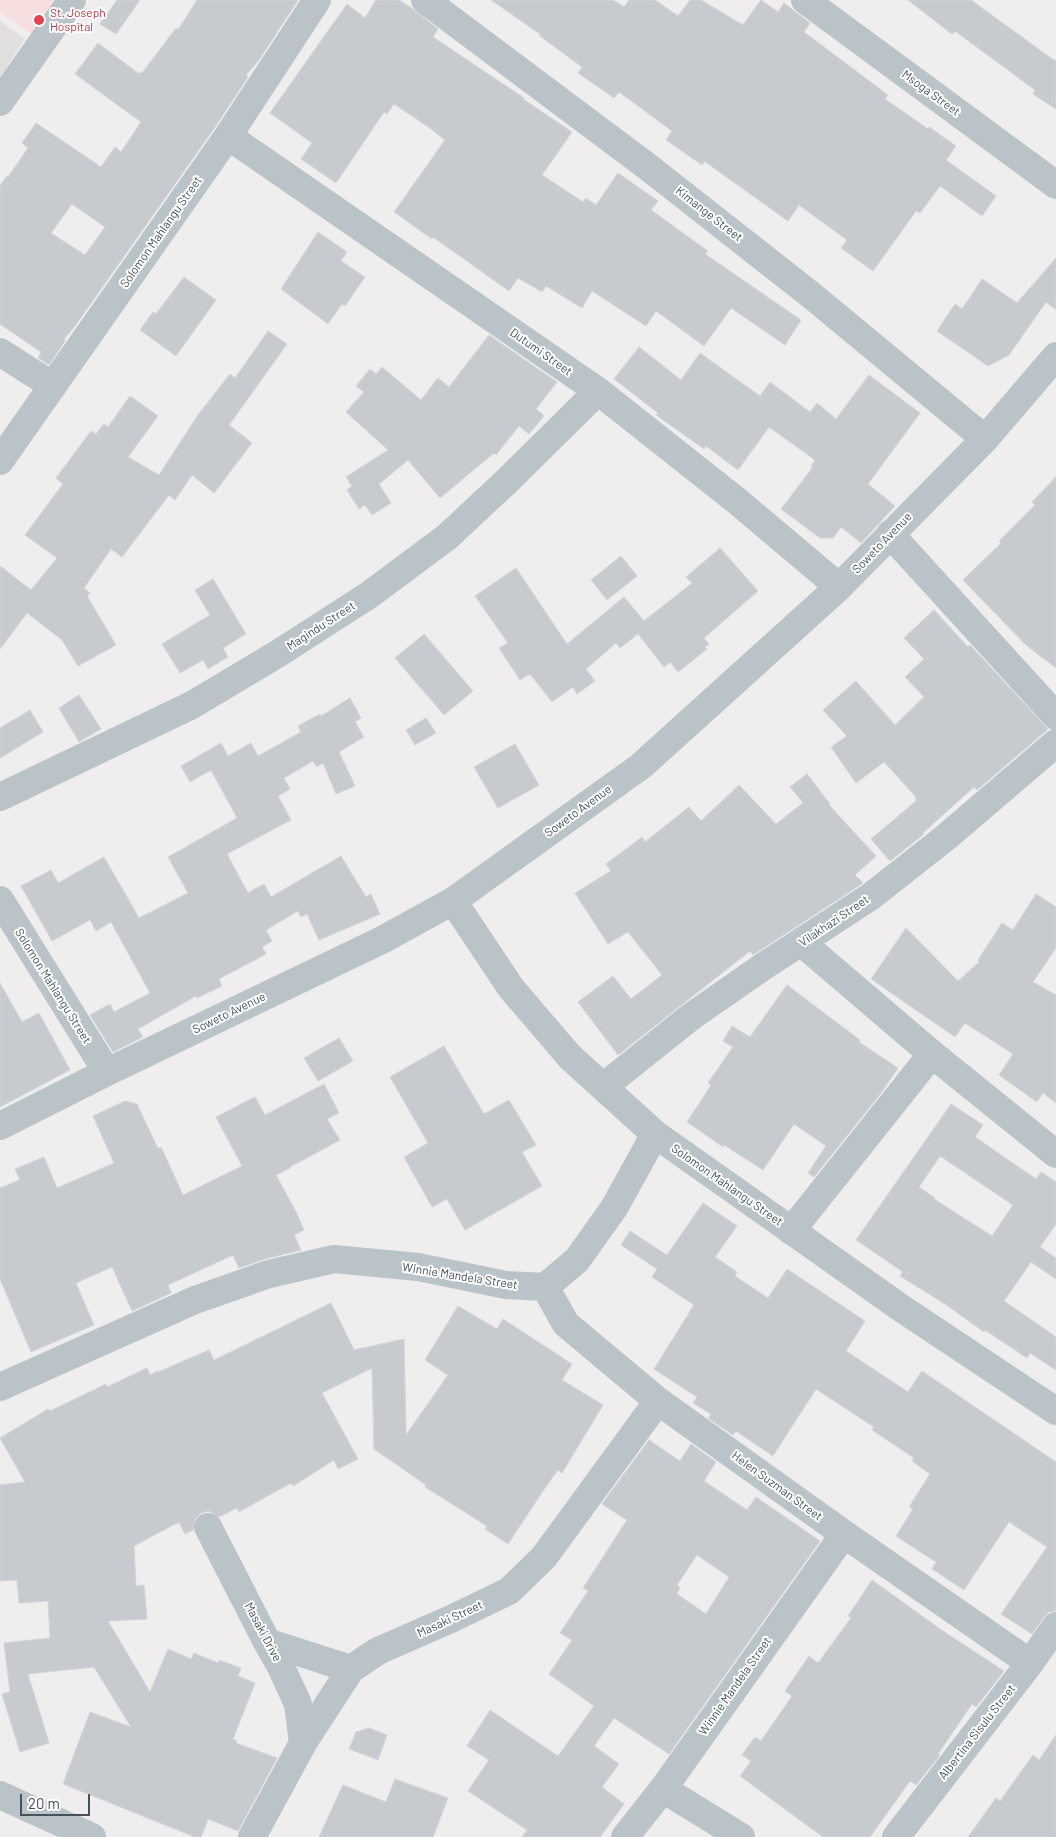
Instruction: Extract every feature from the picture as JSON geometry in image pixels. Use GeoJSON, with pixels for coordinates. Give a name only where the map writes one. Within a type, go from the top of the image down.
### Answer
{"type":"FeatureCollection","features":[{"type":"Feature","properties":{"kind":"street"},"geometry":{"type":"LineString","coordinates":[[0,102],[72,0]]}},
{"type":"Feature","properties":{"kind":"street","name":"Solomon Mahlangu Street"},"geometry":{"type":"LineString","coordinates":[[0,461],[228,136],[317,0]]}},
{"type":"Feature","properties":{"kind":"street","name":"Kimange Street"},"geometry":{"type":"LineString","coordinates":[[425,0],[648,167],[811,295],[984,438]]}},
{"type":"Feature","properties":{"kind":"street","name":"Msoga Street"},"geometry":{"type":"LineString","coordinates":[[805,0],[1056,185]]}},
{"type":"Feature","properties":{"kind":"street","name":"Dutumi Street"},"geometry":{"type":"LineString","coordinates":[[228,136],[598,391],[737,500],[839,587]]}},
{"type":"Feature","properties":{"kind":"street"},"geometry":{"type":"LineString","coordinates":[[0,352],[53,386]]}},
{"type":"Feature","properties":{"kind":"street","name":"Soweto Avenue"},"geometry":{"type":"LineString","coordinates":[[0,1126],[107,1072],[382,940],[453,901],[641,766],[839,587],[984,438],[1056,356]]}},
{"type":"Feature","properties":{"kind":"street","name":"Magindu Street"},"geometry":{"type":"LineString","coordinates":[[0,797],[192,705],[279,653],[369,595],[447,537],[598,391]]}},
{"type":"Feature","properties":{"kind":"street"},"geometry":{"type":"LineString","coordinates":[[890,534],[1056,716]]}},
{"type":"Feature","properties":{"kind":"street","name":"Vilakhazi Street"},"geometry":{"type":"LineString","coordinates":[[602,1087],[692,1016],[877,891],[944,838],[1056,743]]}},
{"type":"Feature","properties":{"kind":"street","name":"Solomon Mahlangu Street"},"geometry":{"type":"LineString","coordinates":[[0,900],[107,1072]]}},
{"type":"Feature","properties":{"kind":"street","name":"Solomon Mahlangu Street"},"geometry":{"type":"LineString","coordinates":[[453,901],[512,988],[570,1057],[655,1134],[901,1308],[1056,1411]]}},
{"type":"Feature","properties":{"kind":"street"},"geometry":{"type":"LineString","coordinates":[[802,943],[932,1054],[1056,1154]]}},
{"type":"Feature","properties":{"kind":"street"},"geometry":{"type":"LineString","coordinates":[[791,1231],[932,1054]]}},
{"type":"Feature","properties":{"kind":"street"},"geometry":{"type":"LineString","coordinates":[[545,1287],[577,1260],[614,1208],[655,1134]]}},
{"type":"Feature","properties":{"kind":"street","name":"Winnie Mandela Street"},"geometry":{"type":"LineString","coordinates":[[0,1388],[195,1300],[269,1274],[334,1259],[418,1267],[506,1285],[545,1287]]}},
{"type":"Feature","properties":{"kind":"street","name":"Helen Suzman Street"},"geometry":{"type":"LineString","coordinates":[[545,1287],[566,1324],[658,1401],[844,1534],[1030,1663]]}},
{"type":"Feature","properties":{"kind":"street","name":"Masaki Street"},"geometry":{"type":"LineString","coordinates":[[252,1837],[303,1743],[351,1669],[378,1651],[509,1591],[544,1557],[658,1401]]}},
{"type":"Feature","properties":{"kind":"street","name":"Masaki Drive"},"geometry":{"type":"LineString","coordinates":[[208,1527],[281,1667],[298,1704],[303,1743]]}},
{"type":"Feature","properties":{"kind":"street","name":"Winnie Mandela Street"},"geometry":{"type":"LineString","coordinates":[[625,1837],[663,1789],[844,1534]]}},
{"type":"Feature","properties":{"kind":"street","name":"Albertina Sisulu Street"},"geometry":{"type":"LineString","coordinates":[[896,1837],[1030,1663],[1056,1626]]}},
{"type":"Feature","properties":{"kind":"street"},"geometry":{"type":"LineString","coordinates":[[267,1642],[351,1669]]}},
{"type":"Feature","properties":{"kind":"street"},"geometry":{"type":"LineString","coordinates":[[663,1789],[741,1837]]}},
{"type":"Feature","properties":{"kind":"street"},"geometry":{"type":"LineString","coordinates":[[0,1795],[92,1837]]}},
{"type":"Feature","properties":{"kind":"shaded area","name":"St. Joseph Hospital"},"geometry":{"type":"Polygon","coordinates":[[[0,0],[79,0],[46,45],[0,12],[0,0]]]}},
{"type":"Feature","properties":{"kind":"shaded area"},"geometry":{"type":"Polygon","coordinates":[[[0,21],[25,39],[0,77],[0,21]]]}},
{"type":"Feature","properties":{"kind":"building"},"geometry":{"type":"Polygon","coordinates":[[[117,0],[140,0],[116,34],[100,24],[117,0]]]}},
{"type":"Feature","properties":{"kind":"building"},"geometry":{"type":"Polygon","coordinates":[[[197,0],[298,0],[259,60],[246,75],[248,77],[215,127],[64,339],[65,341],[49,365],[38,358],[41,352],[0,324],[0,185],[8,177],[28,148],[22,143],[36,123],[101,167],[115,147],[121,152],[141,122],[75,74],[98,43],[139,74],[140,72],[142,73],[176,28],[178,30],[197,0]],[[72,204],[51,233],[85,255],[105,227],[72,204]]]}},
{"type":"Feature","properties":{"kind":"building"},"geometry":{"type":"Polygon","coordinates":[[[376,0],[399,0],[413,9],[438,29],[433,37],[572,132],[542,175],[583,202],[586,198],[596,205],[618,173],[658,201],[651,210],[708,251],[705,254],[801,320],[785,345],[731,308],[704,346],[656,311],[646,326],[592,291],[582,308],[546,286],[542,292],[518,278],[509,291],[394,212],[445,140],[394,104],[387,114],[384,112],[336,183],[301,159],[312,143],[270,113],[347,4],[365,18],[376,0]]]}},
{"type":"Feature","properties":{"kind":"building"},"geometry":{"type":"Polygon","coordinates":[[[491,0],[613,0],[624,7],[629,0],[655,0],[678,16],[690,0],[701,0],[743,25],[761,0],[778,12],[784,3],[810,23],[804,32],[888,95],[885,99],[956,146],[946,160],[996,196],[982,216],[940,186],[920,213],[916,211],[873,271],[841,248],[847,240],[799,205],[788,221],[704,161],[702,165],[666,140],[672,131],[619,92],[614,98],[578,73],[582,67],[540,36],[540,34],[491,0]]]}},
{"type":"Feature","properties":{"kind":"building"},"geometry":{"type":"Polygon","coordinates":[[[908,0],[971,0],[1055,61],[1056,59],[1056,109],[1033,94],[1035,90],[955,31],[952,34],[908,0]]]}},
{"type":"Feature","properties":{"kind":"building"},"geometry":{"type":"Polygon","coordinates":[[[318,232],[347,252],[341,261],[365,277],[345,306],[342,304],[328,324],[281,289],[318,232]]]}},
{"type":"Feature","properties":{"kind":"building"},"geometry":{"type":"Polygon","coordinates":[[[1056,258],[1056,310],[1046,302],[1009,355],[988,366],[937,331],[955,304],[962,309],[982,279],[1017,303],[1056,258]]]}},
{"type":"Feature","properties":{"kind":"building"},"geometry":{"type":"Polygon","coordinates":[[[184,277],[216,300],[176,356],[140,330],[153,312],[156,314],[184,277]]]}},
{"type":"Feature","properties":{"kind":"building"},"geometry":{"type":"Polygon","coordinates":[[[268,331],[287,344],[229,425],[252,443],[214,493],[192,475],[175,500],[169,495],[122,557],[111,549],[84,588],[90,593],[87,596],[116,645],[78,666],[62,640],[27,613],[0,649],[0,566],[31,590],[57,558],[25,535],[63,484],[56,478],[91,431],[96,434],[104,424],[108,427],[130,396],[158,416],[128,457],[159,475],[198,415],[230,374],[235,378],[268,331]]]}},
{"type":"Feature","properties":{"kind":"building"},"geometry":{"type":"Polygon","coordinates":[[[489,335],[557,382],[536,409],[544,416],[529,434],[519,426],[496,455],[494,453],[440,498],[408,460],[379,484],[391,503],[372,515],[365,505],[359,509],[347,490],[352,486],[346,477],[388,450],[346,412],[364,392],[356,386],[370,369],[376,374],[382,367],[421,400],[438,378],[449,387],[489,335]]]}},
{"type":"Feature","properties":{"kind":"building"},"geometry":{"type":"Polygon","coordinates":[[[639,347],[681,380],[700,353],[760,396],[770,382],[810,412],[817,403],[836,419],[869,375],[920,413],[868,484],[895,506],[861,543],[841,527],[833,538],[820,538],[781,509],[813,467],[811,466],[815,460],[769,427],[738,470],[706,446],[704,449],[656,415],[658,413],[614,379],[639,347]]]}},
{"type":"Feature","properties":{"kind":"building"},"geometry":{"type":"Polygon","coordinates":[[[1056,477],[1056,668],[1026,645],[963,580],[1001,543],[999,541],[1035,505],[1032,502],[1056,477]]]}},
{"type":"Feature","properties":{"kind":"building"},"geometry":{"type":"Polygon","coordinates":[[[720,548],[758,591],[704,638],[709,644],[705,647],[707,649],[678,672],[670,662],[664,667],[638,634],[620,648],[616,643],[586,669],[595,681],[577,694],[573,687],[552,702],[530,674],[520,680],[499,648],[508,643],[475,596],[516,568],[567,644],[624,597],[644,621],[692,583],[686,577],[720,548]]]}},
{"type":"Feature","properties":{"kind":"building"},"geometry":{"type":"Polygon","coordinates":[[[621,556],[637,576],[607,600],[591,580],[621,556]]]}},
{"type":"Feature","properties":{"kind":"building"},"geometry":{"type":"Polygon","coordinates":[[[213,579],[246,634],[223,648],[228,657],[208,669],[203,660],[180,673],[162,644],[210,615],[195,590],[213,579]]]}},
{"type":"Feature","properties":{"kind":"building"},"geometry":{"type":"Polygon","coordinates":[[[934,610],[968,647],[970,645],[1048,729],[977,790],[974,787],[924,834],[890,861],[871,839],[917,800],[916,797],[884,762],[856,783],[831,747],[847,736],[823,710],[856,681],[895,725],[924,697],[905,677],[924,659],[904,638],[934,610]]]}},
{"type":"Feature","properties":{"kind":"building"},"geometry":{"type":"Polygon","coordinates":[[[424,634],[473,691],[444,715],[395,658],[424,634]]]}},
{"type":"Feature","properties":{"kind":"building"},"geometry":{"type":"Polygon","coordinates":[[[79,695],[101,729],[79,742],[59,708],[79,695]]]}},
{"type":"Feature","properties":{"kind":"building"},"geometry":{"type":"Polygon","coordinates":[[[350,698],[361,718],[355,722],[364,737],[339,752],[355,786],[336,794],[323,763],[317,767],[313,761],[284,778],[290,789],[278,796],[291,820],[227,854],[248,893],[264,884],[271,897],[341,856],[366,897],[371,894],[380,914],[319,940],[307,914],[301,917],[298,911],[266,930],[272,941],[262,947],[266,954],[219,979],[222,986],[197,998],[196,996],[138,1029],[143,1037],[113,1052],[90,1015],[110,1004],[114,1012],[150,993],[111,922],[96,931],[90,920],[52,941],[21,886],[51,870],[58,883],[104,857],[139,918],[188,893],[168,857],[237,818],[211,770],[190,782],[181,766],[221,743],[228,756],[251,743],[258,756],[301,732],[298,726],[320,714],[321,716],[350,698]]]}},
{"type":"Feature","properties":{"kind":"building"},"geometry":{"type":"Polygon","coordinates":[[[30,710],[43,732],[0,758],[0,728],[30,710]]]}},
{"type":"Feature","properties":{"kind":"building"},"geometry":{"type":"Polygon","coordinates":[[[426,718],[436,733],[415,745],[406,730],[426,718]]]}},
{"type":"Feature","properties":{"kind":"building"},"geometry":{"type":"Polygon","coordinates":[[[515,744],[539,785],[498,808],[474,767],[515,744]]]}},
{"type":"Feature","properties":{"kind":"building"},"geometry":{"type":"Polygon","coordinates":[[[807,774],[829,805],[876,856],[855,875],[863,883],[753,955],[750,951],[618,1055],[578,1002],[613,976],[631,999],[662,975],[628,932],[608,944],[575,893],[611,871],[606,864],[642,837],[645,842],[689,807],[701,821],[739,785],[776,824],[803,803],[790,787],[807,774]]]}},
{"type":"Feature","properties":{"kind":"building"},"geometry":{"type":"Polygon","coordinates":[[[1036,894],[1056,907],[1056,948],[1033,982],[1056,995],[1056,1103],[1043,1093],[1037,1102],[999,1075],[1013,1054],[965,1023],[955,1037],[871,979],[906,928],[958,981],[979,962],[978,960],[1002,923],[1013,930],[1036,894]]]}},
{"type":"Feature","properties":{"kind":"building"},"geometry":{"type":"Polygon","coordinates":[[[0,983],[22,1022],[39,1013],[70,1070],[0,1107],[0,983]]]}},
{"type":"Feature","properties":{"kind":"building"},"geometry":{"type":"Polygon","coordinates":[[[787,985],[860,1040],[859,1042],[898,1068],[881,1093],[814,1177],[808,1173],[826,1146],[794,1124],[763,1170],[724,1145],[723,1147],[687,1122],[711,1085],[708,1083],[733,1047],[723,1041],[732,1026],[750,1037],[787,985]]]}},
{"type":"Feature","properties":{"kind":"building"},"geometry":{"type":"Polygon","coordinates":[[[339,1038],[353,1061],[318,1081],[304,1058],[339,1038]]]}},
{"type":"Feature","properties":{"kind":"building"},"geometry":{"type":"Polygon","coordinates":[[[444,1046],[484,1114],[509,1100],[536,1145],[522,1152],[542,1186],[465,1230],[447,1199],[432,1207],[404,1157],[428,1143],[390,1077],[444,1046]]]}},
{"type":"Feature","properties":{"kind":"building"},"geometry":{"type":"Polygon","coordinates":[[[324,1084],[339,1113],[327,1119],[340,1140],[276,1175],[304,1230],[294,1235],[301,1250],[239,1268],[233,1255],[168,1285],[171,1293],[132,1311],[112,1267],[76,1283],[94,1325],[31,1352],[0,1279],[0,1188],[20,1180],[15,1169],[44,1157],[57,1188],[114,1163],[93,1116],[125,1101],[137,1104],[158,1149],[161,1147],[183,1195],[242,1166],[216,1117],[255,1097],[265,1115],[324,1084]]]}},
{"type":"Feature","properties":{"kind":"building"},"geometry":{"type":"Polygon","coordinates":[[[951,1104],[983,1125],[975,1137],[1036,1179],[1041,1172],[1056,1182],[1056,1224],[1040,1247],[1056,1258],[1056,1279],[1031,1262],[1004,1301],[1056,1337],[1056,1370],[1030,1353],[1027,1358],[985,1330],[984,1332],[945,1304],[900,1276],[903,1272],[856,1240],[951,1104]],[[940,1156],[919,1187],[934,1199],[992,1236],[1013,1205],[940,1156]]]}},
{"type":"Feature","properties":{"kind":"building"},"geometry":{"type":"Polygon","coordinates":[[[703,1203],[737,1226],[715,1257],[737,1272],[735,1276],[768,1298],[787,1269],[865,1321],[846,1351],[908,1392],[922,1371],[1056,1462],[1056,1611],[1049,1612],[1032,1634],[1001,1614],[1047,1547],[1009,1522],[964,1590],[932,1569],[936,1562],[896,1536],[913,1509],[909,1507],[930,1474],[912,1461],[914,1458],[872,1430],[874,1427],[816,1389],[773,1456],[736,1431],[733,1435],[708,1418],[711,1414],[693,1403],[697,1397],[654,1369],[694,1305],[652,1277],[657,1269],[621,1245],[630,1231],[667,1255],[703,1203]]]}},
{"type":"Feature","properties":{"kind":"building"},"geometry":{"type":"Polygon","coordinates":[[[331,1303],[354,1350],[404,1339],[406,1435],[448,1375],[425,1360],[458,1306],[497,1329],[503,1319],[572,1364],[562,1380],[603,1405],[562,1473],[558,1470],[508,1544],[485,1529],[487,1526],[425,1487],[426,1485],[374,1449],[372,1368],[322,1393],[358,1459],[338,1469],[334,1460],[293,1486],[291,1483],[239,1512],[237,1508],[219,1517],[209,1511],[201,1513],[195,1519],[193,1530],[185,1534],[179,1522],[134,1546],[136,1586],[144,1585],[147,1619],[108,1621],[150,1692],[168,1649],[191,1659],[194,1653],[218,1663],[219,1660],[241,1668],[238,1676],[255,1683],[233,1739],[237,1741],[236,1743],[277,1758],[238,1831],[208,1819],[201,1837],[195,1837],[63,1784],[90,1712],[131,1727],[94,1667],[28,1674],[49,1743],[20,1752],[2,1694],[10,1692],[4,1643],[50,1638],[48,1601],[19,1603],[17,1580],[0,1581],[0,1485],[25,1482],[0,1438],[48,1409],[50,1411],[106,1384],[107,1387],[147,1368],[150,1375],[209,1350],[214,1360],[331,1303]]]}},
{"type":"Feature","properties":{"kind":"building"},"geometry":{"type":"Polygon","coordinates":[[[649,1440],[680,1461],[691,1444],[716,1462],[704,1481],[747,1510],[756,1497],[820,1541],[669,1754],[614,1718],[594,1746],[619,1764],[602,1787],[624,1804],[600,1837],[522,1837],[527,1830],[468,1791],[489,1760],[467,1746],[490,1710],[558,1756],[594,1706],[549,1674],[572,1640],[560,1633],[588,1591],[583,1588],[627,1520],[602,1504],[649,1440]],[[697,1555],[677,1585],[680,1588],[677,1594],[706,1614],[729,1577],[697,1555]]]}},
{"type":"Feature","properties":{"kind":"building"},"geometry":{"type":"Polygon","coordinates":[[[872,1580],[943,1631],[1004,1671],[976,1707],[972,1704],[938,1754],[940,1755],[916,1785],[910,1781],[870,1837],[823,1837],[740,1776],[751,1761],[742,1755],[755,1737],[761,1741],[792,1696],[785,1691],[809,1656],[818,1663],[851,1618],[848,1616],[872,1580]]]}},
{"type":"Feature","properties":{"kind":"building"},"geometry":{"type":"Polygon","coordinates":[[[369,1728],[387,1735],[378,1760],[349,1749],[356,1732],[369,1728]]]}},
{"type":"Feature","properties":{"kind":"building"},"geometry":{"type":"Polygon","coordinates":[[[1056,1735],[1056,1837],[968,1837],[996,1798],[1000,1801],[1033,1755],[1039,1760],[1056,1735]]]}},
{"type":"Feature","properties":{"kind":"building"},"geometry":{"type":"Polygon","coordinates":[[[395,1779],[448,1798],[433,1837],[319,1837],[343,1785],[386,1802],[395,1779]]]}},
{"type":"Feature","properties":{"kind":"place","name":"St. Joseph Hospital"},"geometry":{"type":"Point","coordinates":[39,20]}}]}
